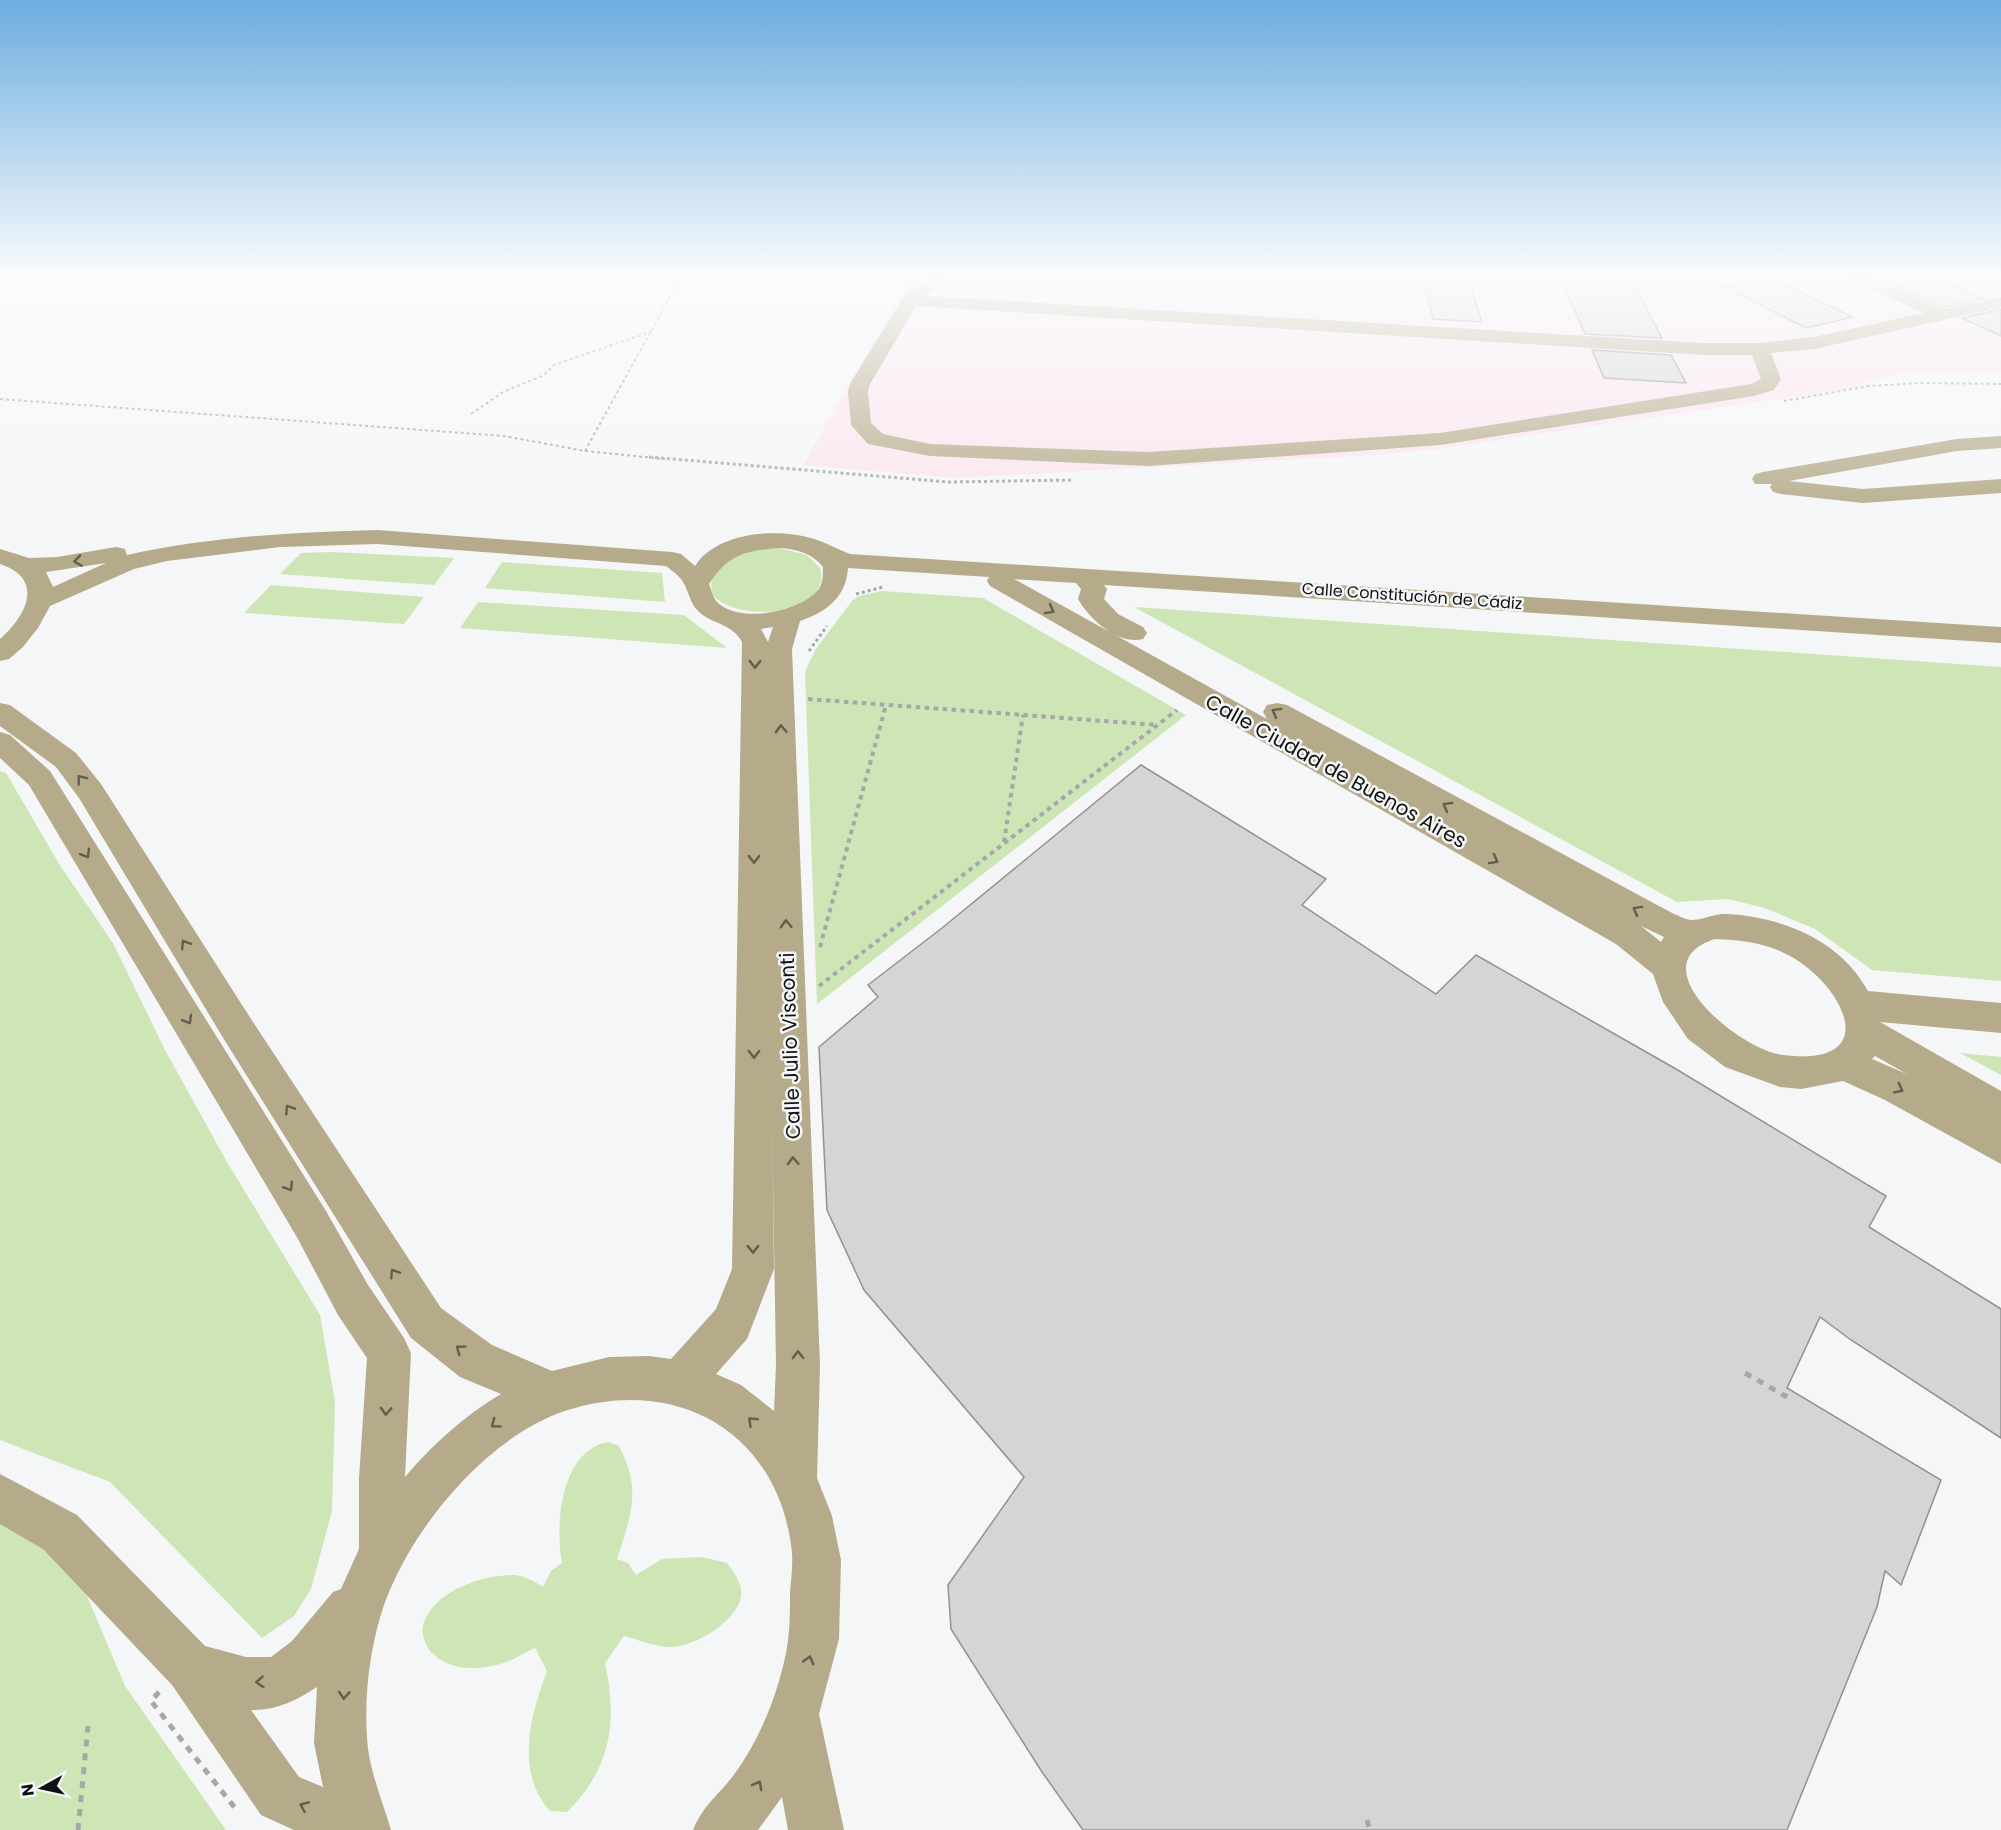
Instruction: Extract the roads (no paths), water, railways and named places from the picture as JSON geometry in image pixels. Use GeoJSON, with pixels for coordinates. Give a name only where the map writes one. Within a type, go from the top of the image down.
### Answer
{"type":"FeatureCollection","features":[{"type":"Feature","properties":{"kind":"street"},"geometry":{"type":"LineString","coordinates":[[874,358],[864,375],[858,392],[861,425],[876,439],[930,450],[1148,459],[1440,439],[1754,390],[1767,386],[1771,380],[1763,358]]}},
{"type":"Feature","properties":{"kind":"street"},"geometry":{"type":"LineString","coordinates":[[2001,442],[1957,445],[1763,479],[1776,486],[1863,496],[2001,486]]}},
{"type":"Feature","properties":{"kind":"street"},"geometry":{"type":"LineString","coordinates":[[24,565],[90,559],[178,540],[244,530],[341,524],[695,544],[742,544]]}},
{"type":"Feature","properties":{"kind":"street"},"geometry":{"type":"LineString","coordinates":[[41,601],[126,563],[228,544],[333,536],[672,559],[685,568],[697,583]]}},
{"type":"Feature","properties":{"kind":"street","name":"Calle Constitución de Cádiz"},"geometry":{"type":"LineString","coordinates":[[742,544],[762,540],[793,541],[847,561],[1088,581],[2001,648]]}},
{"type":"Feature","properties":{"kind":"street"},"geometry":{"type":"LineString","coordinates":[[742,544],[707,563],[697,583],[697,591],[708,607],[730,617],[759,621],[789,616],[820,601],[832,588],[844,587],[833,563],[825,553]]}},
{"type":"Feature","properties":{"kind":"street"},"geometry":{"type":"LineString","coordinates":[[0,556],[24,565],[36,574],[41,586],[41,601],[26,629],[0,653]]}},
{"type":"Feature","properties":{"kind":"street","name":"Calle Constitución de Cádiz"},"geometry":{"type":"LineString","coordinates":[[844,587],[874,574],[999,581],[1088,581],[2001,635]]}},
{"type":"Feature","properties":{"kind":"street","name":"Calle Ciudad de Buenos Aires"},"geometry":{"type":"LineString","coordinates":[[999,581],[1628,935],[1669,967]]}},
{"type":"Feature","properties":{"kind":"street","name":"Calle Ciudad de Buenos Aires"},"geometry":{"type":"LineString","coordinates":[[1088,581],[1091,599],[1102,615],[1645,914],[1690,934]]}},
{"type":"Feature","properties":{"kind":"street","name":"Calle Julio Visconti"},"geometry":{"type":"LineString","coordinates":[[789,616],[779,649],[798,1365],[794,1477]]}},
{"type":"Feature","properties":{"kind":"street","name":"Calle Julio Visconti"},"geometry":{"type":"LineString","coordinates":[[681,1381],[732,1324],[753,1269],[755,642],[750,632],[730,617]]}},
{"type":"Feature","properties":{"kind":"street"},"geometry":{"type":"LineString","coordinates":[[0,712],[66,760],[90,791],[238,1030],[426,1323],[476,1361],[550,1393]]}},
{"type":"Feature","properties":{"kind":"street"},"geometry":{"type":"LineString","coordinates":[[0,742],[40,778],[312,1226],[353,1300],[389,1353],[382,1478],[373,1573],[347,1646],[341,1746],[363,1830]]}},
{"type":"Feature","properties":{"kind":"street"},"geometry":{"type":"LineString","coordinates":[[1863,1019],[1860,1051],[1846,1065],[1823,1073],[1794,1073],[1762,1066],[1732,1052],[1705,1033],[1685,1011],[1672,988],[1669,967],[1675,948],[1690,934],[1715,926],[1747,927],[1781,937],[1814,954],[1835,972],[1863,1019],[2001,1110]]}},
{"type":"Feature","properties":{"kind":"street"},"geometry":{"type":"LineString","coordinates":[[1863,1019],[2001,1018]]}},
{"type":"Feature","properties":{"kind":"street"},"geometry":{"type":"LineString","coordinates":[[1846,1065],[1899,1088],[2001,1146]]}},
{"type":"Feature","properties":{"kind":"street"},"geometry":{"type":"LineString","coordinates":[[188,1665],[255,1684],[287,1677],[321,1649],[373,1573],[427,1486],[465,1446],[507,1415],[550,1393],[617,1376],[653,1376],[681,1381],[715,1394],[746,1415],[773,1442],[794,1477],[816,1551],[814,1639],[794,1716],[753,1794],[721,1830]]}},
{"type":"Feature","properties":{"kind":"street"},"geometry":{"type":"LineString","coordinates":[[0,1498],[60,1532],[188,1665],[280,1796],[358,1830]]}},
{"type":"Feature","properties":{"kind":"street"},"geometry":{"type":"LineString","coordinates":[[794,1716],[816,1830]]}}]}
